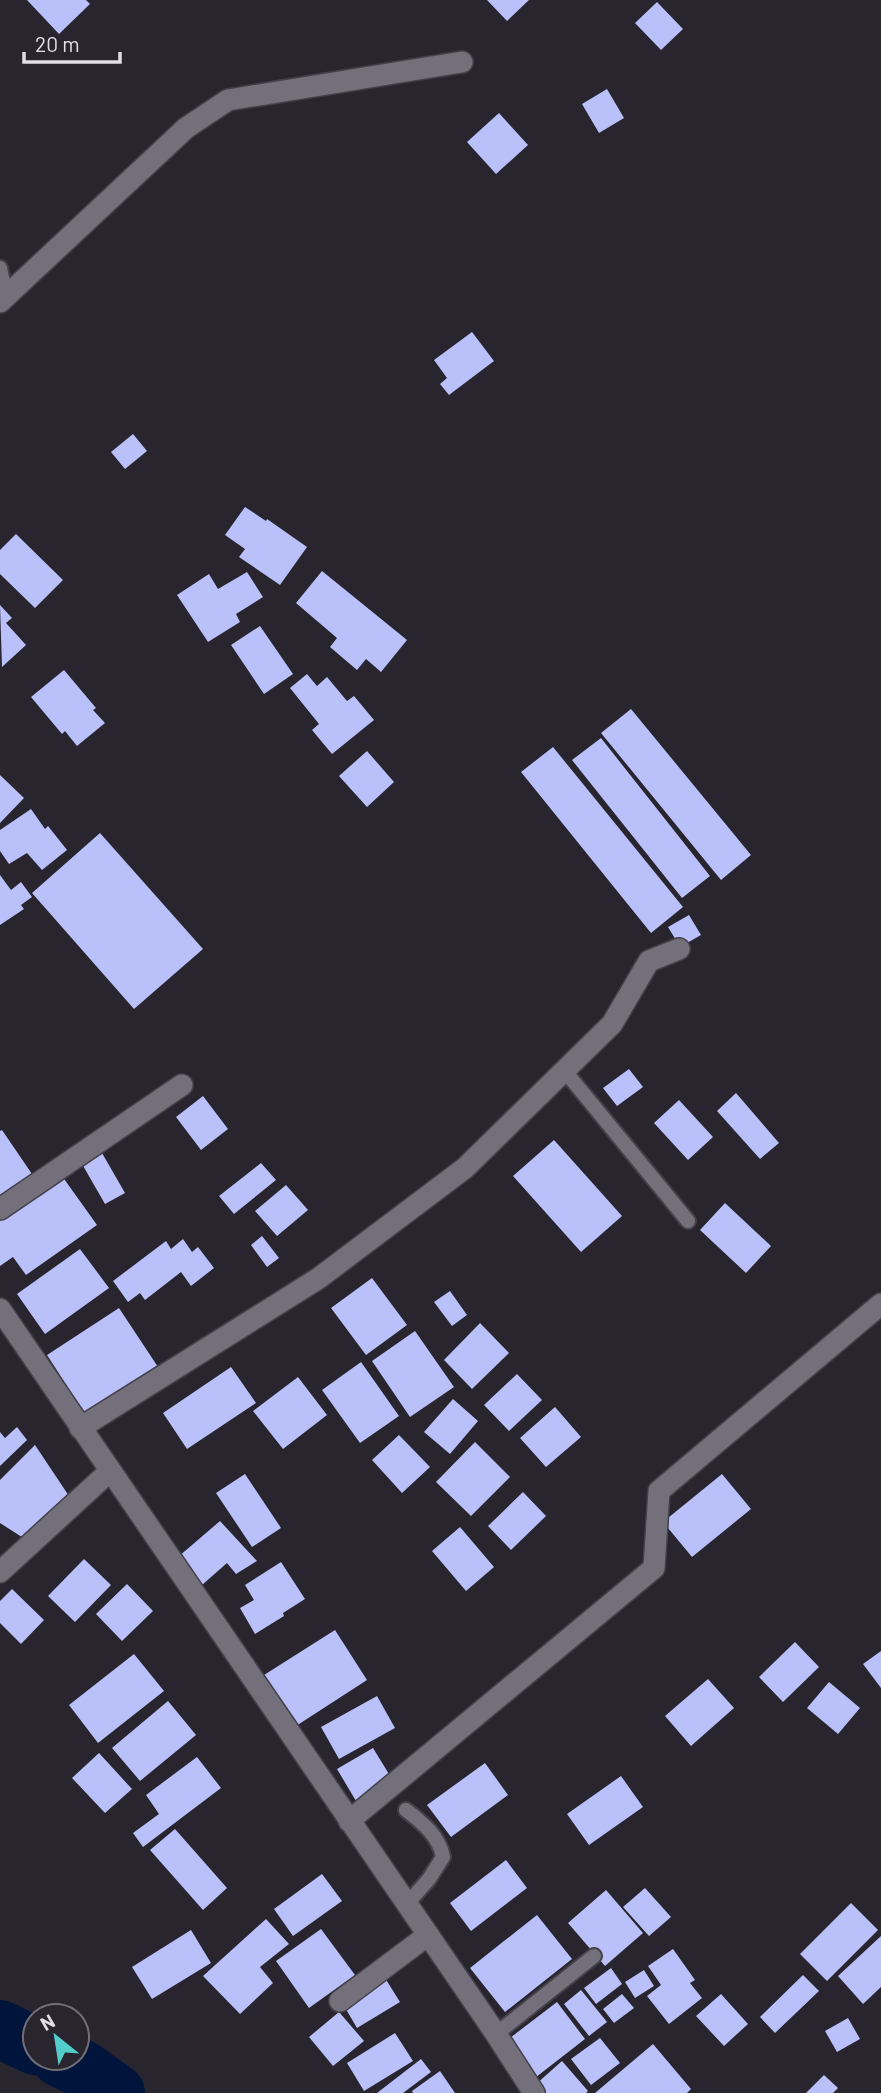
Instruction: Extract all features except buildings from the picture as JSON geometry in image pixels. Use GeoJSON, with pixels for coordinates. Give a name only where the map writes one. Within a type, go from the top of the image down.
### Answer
{"type":"FeatureCollection","features":[{"type":"Feature","properties":{"kind":"street"},"geometry":{"type":"LineString","coordinates":[[3,299],[186,128],[228,100],[462,62]]}},
{"type":"Feature","properties":{"kind":"street"},"geometry":{"type":"LineString","coordinates":[[80,1428],[319,1278],[465,1168],[612,1024],[649,961],[679,948]]}},
{"type":"Feature","properties":{"kind":"street"},"geometry":{"type":"LineString","coordinates":[[0,1209],[182,1085]]}},
{"type":"Feature","properties":{"kind":"street"},"geometry":{"type":"LineString","coordinates":[[349,1821],[654,1568],[659,1491],[881,1304]]}},
{"type":"Feature","properties":{"kind":"street"},"geometry":{"type":"LineString","coordinates":[[0,1309],[534,2093]]}},
{"type":"Feature","properties":{"kind":"street"},"geometry":{"type":"LineString","coordinates":[[0,1572],[110,1471]]}},
{"type":"Feature","properties":{"kind":"street"},"geometry":{"type":"LineString","coordinates":[[340,2001],[428,1935]]}},
{"type":"Feature","properties":{"kind":"lane"},"geometry":{"type":"LineString","coordinates":[[0,268],[3,299]]}},
{"type":"Feature","properties":{"kind":"lane"},"geometry":{"type":"LineString","coordinates":[[565,1070],[688,1221]]}},
{"type":"Feature","properties":{"kind":"lane"},"geometry":{"type":"LineString","coordinates":[[406,1810],[424,1823],[441,1845],[443,1857],[407,1905]]}},
{"type":"Feature","properties":{"kind":"lane"},"geometry":{"type":"LineString","coordinates":[[496,2034],[593,1956]]}},
{"type":"Feature","properties":{"kind":"waterway"},"geometry":{"type":"LineString","coordinates":[[0,2029],[21,2039]]}},
{"type":"Feature","properties":{"kind":"waterway"},"geometry":{"type":"LineString","coordinates":[[87,2072],[116,2093]]}}]}
